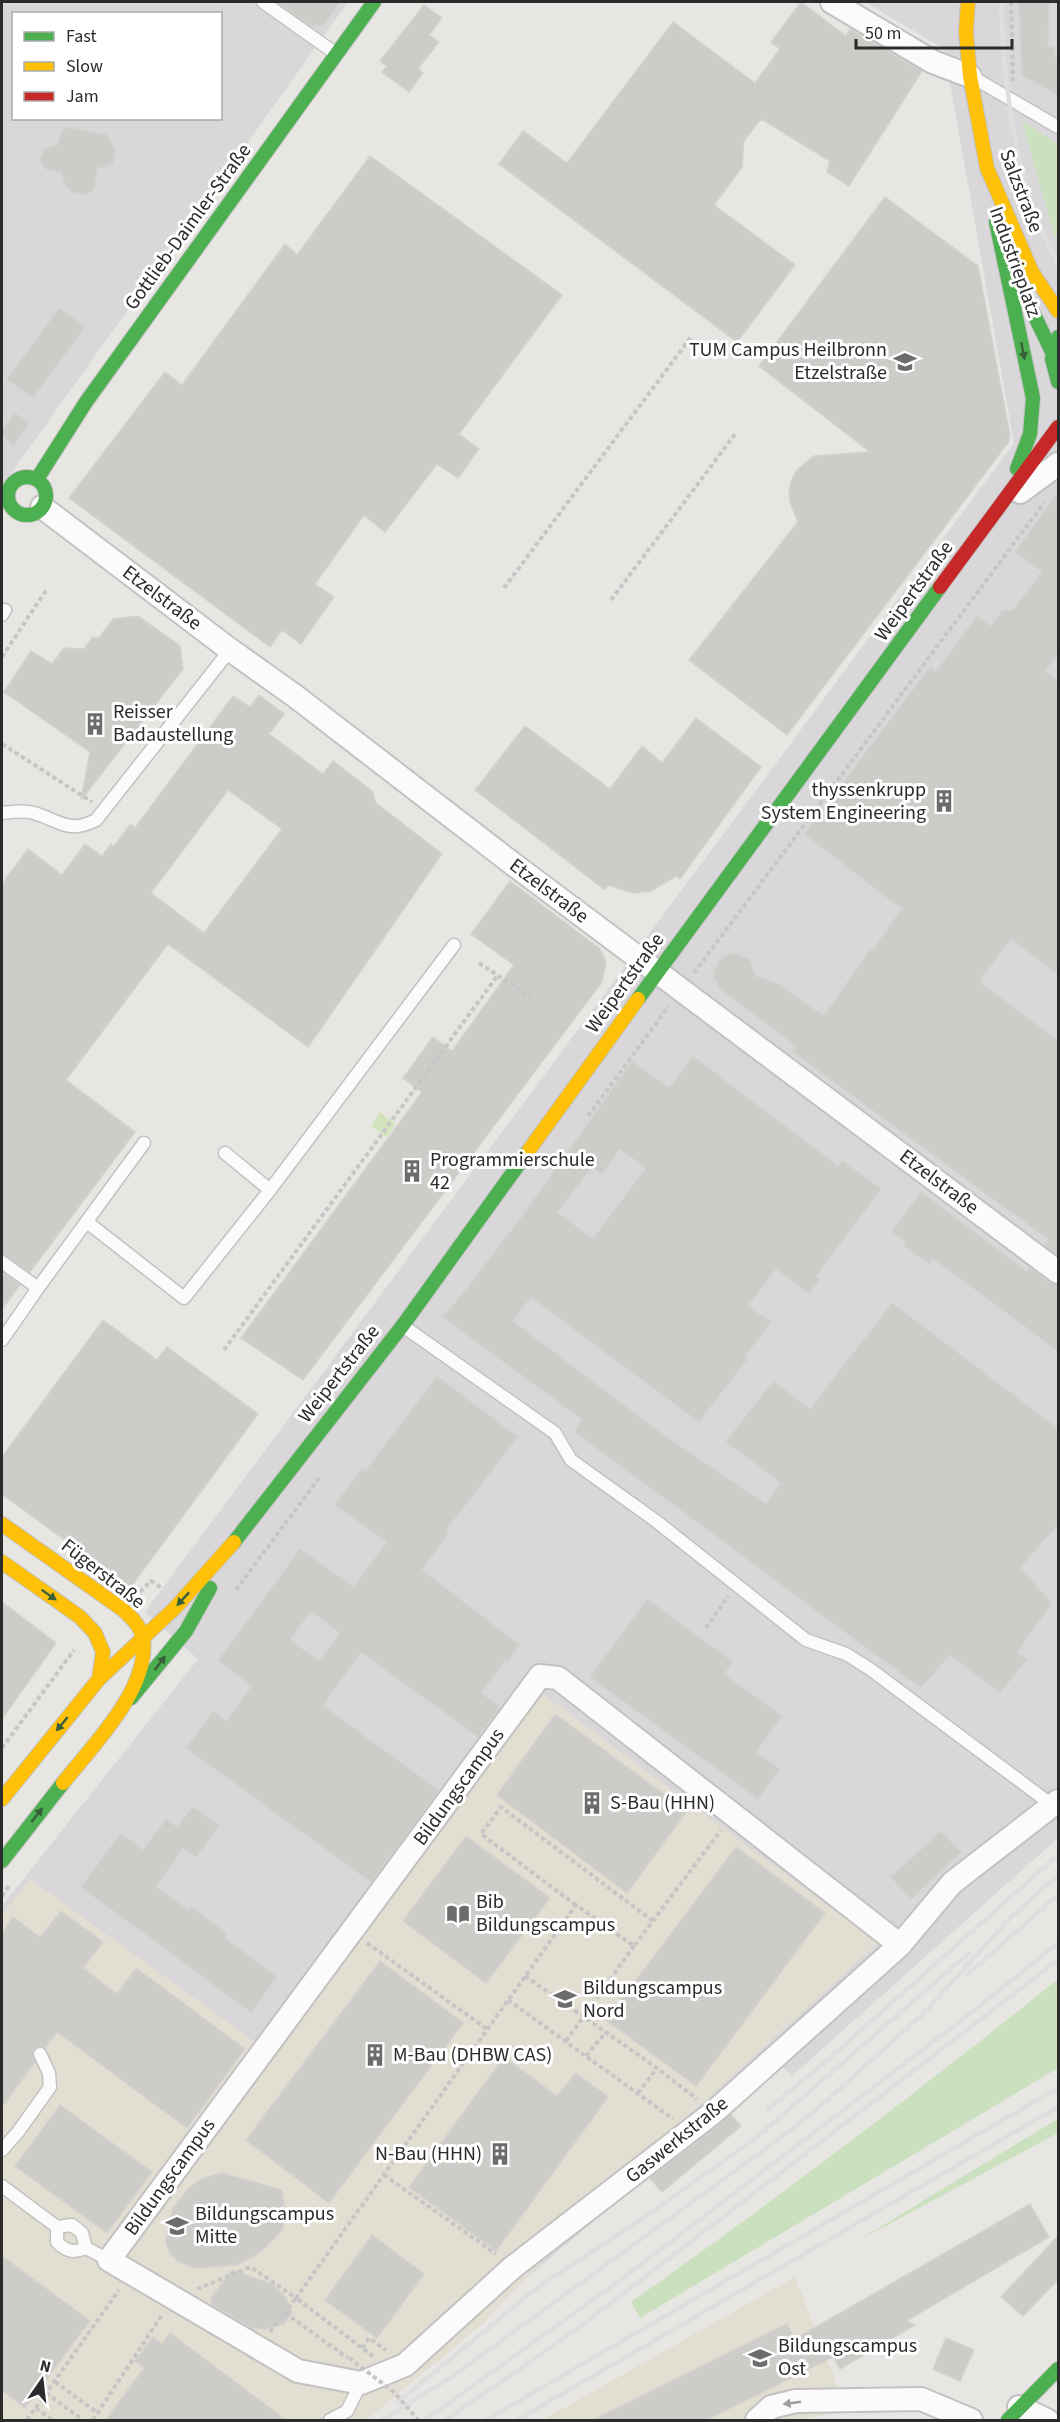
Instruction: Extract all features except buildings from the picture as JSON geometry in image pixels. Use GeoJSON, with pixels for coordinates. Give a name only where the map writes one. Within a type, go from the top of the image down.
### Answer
{"type":"FeatureCollection","features":[{"type":"Feature","properties":{"kind":"main road","name":"Gottlieb-Daimler-Straße"},"geometry":{"type":"LineString","coordinates":[[37,479],[86,402],[374,2]]}},
{"type":"Feature","properties":{"kind":"main road","name":"Salzstraße"},"geometry":{"type":"LineString","coordinates":[[968,2],[966,32],[970,76],[987,168],[1032,272],[1059,311]]}},
{"type":"Feature","properties":{"kind":"main road","name":"Industrieplatz"},"geometry":{"type":"LineString","coordinates":[[987,168],[995,215],[1017,277],[1043,337],[1052,352]]}},
{"type":"Feature","properties":{"kind":"main road"},"geometry":{"type":"LineString","coordinates":[[995,215],[1032,398],[1030,434],[998,511]]}},
{"type":"Feature","properties":{"kind":"main road","name":"Industrieplatz"},"geometry":{"type":"LineString","coordinates":[[1059,337],[1052,352],[1052,365],[1059,382]]}},
{"type":"Feature","properties":{"kind":"main road","name":"Weipertstraße"},"geometry":{"type":"LineString","coordinates":[[2,1799],[99,1679],[221,1559],[402,1325],[658,971],[1059,427]]}},
{"type":"Feature","properties":{"kind":"main road"},"geometry":{"type":"LineString","coordinates":[[23,476],[37,479],[44,487],[46,497],[42,507],[34,514],[23,515],[14,510],[7,498],[10,483],[23,476]]}},
{"type":"Feature","properties":{"kind":"main road"},"geometry":{"type":"LineString","coordinates":[[2,523],[14,510]]}},
{"type":"Feature","properties":{"kind":"main road","name":"Fügerstraße"},"geometry":{"type":"LineString","coordinates":[[2,1524],[135,1620],[143,1637],[143,1656],[138,1676],[122,1707]]}},
{"type":"Feature","properties":{"kind":"main road","name":"Weipertstraße"},"geometry":{"type":"LineString","coordinates":[[2,1861],[199,1611],[221,1559]]}},
{"type":"Feature","properties":{"kind":"main road"},"geometry":{"type":"LineString","coordinates":[[2,1562],[80,1617],[95,1633],[103,1652],[99,1679]]}},
{"type":"Feature","properties":{"kind":"main road"},"geometry":{"type":"LineString","coordinates":[[1013,2414],[1059,2369]]}},
{"type":"Feature","properties":{"kind":"street"},"geometry":{"type":"LineString","coordinates":[[832,2],[933,62],[970,76]]}},
{"type":"Feature","properties":{"kind":"street"},"geometry":{"type":"LineString","coordinates":[[998,511],[1044,473],[1059,464]]}},
{"type":"Feature","properties":{"kind":"street","name":"Etzelstraße"},"geometry":{"type":"LineString","coordinates":[[42,507],[230,650],[295,696],[513,864],[1059,1272]]}},
{"type":"Feature","properties":{"kind":"street","name":"Bildungscampus"},"geometry":{"type":"LineString","coordinates":[[109,2260],[540,1677],[558,1678],[900,1945]]}},
{"type":"Feature","properties":{"kind":"street","name":"Gaswerkstraße"},"geometry":{"type":"LineString","coordinates":[[361,2383],[405,2365],[513,2267],[714,2112],[900,1945],[952,1883],[1055,1803]]}},
{"type":"Feature","properties":{"kind":"street"},"geometry":{"type":"LineString","coordinates":[[109,2260],[298,2371],[361,2383]]}},
{"type":"Feature","properties":{"kind":"street"},"geometry":{"type":"LineString","coordinates":[[757,2421],[771,2407],[796,2401],[921,2399],[971,2421]]}},
{"type":"Feature","properties":{"kind":"street"},"geometry":{"type":"LineString","coordinates":[[1013,2414],[1047,2421]]}},
{"type":"Feature","properties":{"kind":"lane"},"geometry":{"type":"LineString","coordinates":[[263,2],[337,54]]}},
{"type":"Feature","properties":{"kind":"lane"},"geometry":{"type":"LineString","coordinates":[[970,76],[1059,128]]}},
{"type":"Feature","properties":{"kind":"lane"},"geometry":{"type":"LineString","coordinates":[[2,813],[32,812],[59,824],[75,827],[96,820],[230,650]]}},
{"type":"Feature","properties":{"kind":"lane"},"geometry":{"type":"LineString","coordinates":[[87,1222],[184,1298],[270,1190],[454,945]]}},
{"type":"Feature","properties":{"kind":"lane"},"geometry":{"type":"LineString","coordinates":[[2,1340],[144,1143]]}},
{"type":"Feature","properties":{"kind":"lane"},"geometry":{"type":"LineString","coordinates":[[225,1153],[270,1190]]}},
{"type":"Feature","properties":{"kind":"lane"},"geometry":{"type":"LineString","coordinates":[[2,1262],[38,1288]]}},
{"type":"Feature","properties":{"kind":"lane"},"geometry":{"type":"LineString","coordinates":[[402,1325],[555,1433],[571,1461],[656,1521],[806,1640],[846,1654],[870,1669],[1055,1803]]}},
{"type":"Feature","properties":{"kind":"lane"},"geometry":{"type":"LineString","coordinates":[[2,2150],[18,2132],[50,2087],[49,2073],[40,2054]]}},
{"type":"Feature","properties":{"kind":"lane"},"geometry":{"type":"LineString","coordinates":[[2,2186],[57,2227],[72,2225],[82,2233],[86,2248],[109,2260]]}},
{"type":"Feature","properties":{"kind":"lane"},"geometry":{"type":"LineString","coordinates":[[57,2227],[57,2242],[66,2251],[75,2252],[86,2248]]}},
{"type":"Feature","properties":{"kind":"lane"},"geometry":{"type":"LineString","coordinates":[[330,2421],[347,2411],[361,2383]]}},
{"type":"Feature","properties":{"kind":"path"},"geometry":{"type":"LineString","coordinates":[[1011,2],[1011,59],[1015,102]]}},
{"type":"Feature","properties":{"kind":"path"},"geometry":{"type":"LineString","coordinates":[[504,588],[691,337]]}},
{"type":"Feature","properties":{"kind":"path"},"geometry":{"type":"LineString","coordinates":[[611,600],[736,433]]}},
{"type":"Feature","properties":{"kind":"path"},"geometry":{"type":"LineString","coordinates":[[584,1122],[1046,500]]}},
{"type":"Feature","properties":{"kind":"path"},"geometry":{"type":"LineString","coordinates":[[2,657],[47,589]]}},
{"type":"Feature","properties":{"kind":"path"},"geometry":{"type":"LineString","coordinates":[[2,744],[104,809]]}},
{"type":"Feature","properties":{"kind":"path"},"geometry":{"type":"LineString","coordinates":[[479,963],[532,998]]}},
{"type":"Feature","properties":{"kind":"path"},"geometry":{"type":"LineString","coordinates":[[224,1350],[498,975]]}},
{"type":"Feature","properties":{"kind":"path"},"geometry":{"type":"LineString","coordinates":[[234,1592],[325,1471]]}},
{"type":"Feature","properties":{"kind":"path"},"geometry":{"type":"LineString","coordinates":[[706,1628],[737,1583]]}},
{"type":"Feature","properties":{"kind":"path"},"geometry":{"type":"LineString","coordinates":[[634,1946],[481,1834],[501,1807],[653,1921]]}},
{"type":"Feature","properties":{"kind":"path"},"geometry":{"type":"LineString","coordinates":[[566,2041],[733,1815]]}},
{"type":"Feature","properties":{"kind":"path"},"geometry":{"type":"LineString","coordinates":[[257,2348],[296,2298],[576,1905]]}},
{"type":"Feature","properties":{"kind":"path"},"geometry":{"type":"LineString","coordinates":[[351,1932],[487,2029]]}},
{"type":"Feature","properties":{"kind":"path"},"geometry":{"type":"LineString","coordinates":[[525,1976],[657,2068],[714,2112]]}},
{"type":"Feature","properties":{"kind":"path"},"geometry":{"type":"LineString","coordinates":[[508,2000],[690,2132]]}},
{"type":"Feature","properties":{"kind":"path"},"geometry":{"type":"LineString","coordinates":[[586,2056],[606,2032]]}},
{"type":"Feature","properties":{"kind":"path"},"geometry":{"type":"LineString","coordinates":[[638,2093],[657,2068]]}},
{"type":"Feature","properties":{"kind":"path"},"geometry":{"type":"LineString","coordinates":[[384,2175],[513,2267]]}},
{"type":"Feature","properties":{"kind":"path"},"geometry":{"type":"LineString","coordinates":[[93,2421],[173,2298],[251,2267],[376,2359]]}},
{"type":"Feature","properties":{"kind":"path"},"geometry":{"type":"LineString","coordinates":[[28,2420],[132,2273]]}},
{"type":"Feature","properties":{"kind":"path"},"geometry":{"type":"LineString","coordinates":[[285,2313],[378,2378],[394,2391],[418,2421]]}},
{"type":"Feature","properties":{"kind":"path"},"geometry":{"type":"LineString","coordinates":[[54,2382],[98,2414]]}},
{"type":"Feature","properties":{"kind":"path"},"geometry":{"type":"LineString","coordinates":[[46,2393],[83,2421]]}},
{"type":"Feature","properties":{"kind":"path"},"geometry":{"type":"LineString","coordinates":[[36,2408],[52,2421]]}},
{"type":"Feature","properties":{"kind":"shaded area"},"geometry":{"type":"Polygon","coordinates":[[[2,2],[348,2],[2,486],[2,2]]]}},
{"type":"Feature","properties":{"kind":"shaded area"},"geometry":{"type":"Polygon","coordinates":[[[865,2],[1058,2],[1058,1838],[792,2076],[780,2064],[388,2395],[2,2420],[2,1906],[198,1659],[145,1612],[1014,443],[944,49],[865,2]]]}},
{"type":"Feature","properties":{"kind":"shaded area"},"geometry":{"type":"Polygon","coordinates":[[[539,1691],[878,1943],[623,2175],[485,2322],[366,2420],[2,2420],[2,1915],[30,1879],[273,2055],[539,1691]]]}},
{"type":"Feature","properties":{"kind":"shaded area"},"geometry":{"type":"Polygon","coordinates":[[[795,2277],[847,2411],[796,2420],[543,2420],[795,2277]]]}},
{"type":"Feature","properties":{"kind":"green space"},"geometry":{"type":"Polygon","coordinates":[[[1022,121],[1058,144],[1058,232],[1055,239],[1022,121]]]}},
{"type":"Feature","properties":{"kind":"green space"},"geometry":{"type":"Polygon","coordinates":[[[380,1112],[396,1124],[386,1137],[371,1126],[380,1112]]]}},
{"type":"Feature","properties":{"kind":"green space"},"geometry":{"type":"Polygon","coordinates":[[[1058,1979],[1058,2068],[640,2318],[631,2302],[847,2144],[1058,1979]]]}},
{"type":"Feature","properties":{"kind":"green space"},"geometry":{"type":"Polygon","coordinates":[[[1058,2119],[1058,2133],[854,2243],[1046,2126],[1058,2119]]]}},
{"type":"Feature","properties":{"kind":"railway"},"geometry":{"type":"LineString","coordinates":[[1001,2],[1006,79],[1013,131],[1035,214],[1058,265]]}},
{"type":"Feature","properties":{"kind":"railway"},"geometry":{"type":"LineString","coordinates":[[768,2109],[823,2064],[1058,1855]]}},
{"type":"Feature","properties":{"kind":"railway"},"geometry":{"type":"LineString","coordinates":[[382,2420],[453,2376],[783,2136],[824,2103],[925,2012],[1009,1919],[1058,1875]]}},
{"type":"Feature","properties":{"kind":"railway"},"geometry":{"type":"LineString","coordinates":[[967,1975],[1058,1895]]}},
{"type":"Feature","properties":{"kind":"railway"},"geometry":{"type":"LineString","coordinates":[[425,2420],[615,2284],[976,2009],[1058,1943]]}},
{"type":"Feature","properties":{"kind":"railway"},"geometry":{"type":"LineString","coordinates":[[397,2403],[542,2284],[639,2221],[756,2138],[969,1953]]}},
{"type":"Feature","properties":{"kind":"railway"},"geometry":{"type":"LineString","coordinates":[[446,2420],[577,2329],[1058,1960]]}},
{"type":"Feature","properties":{"kind":"railway"},"geometry":{"type":"LineString","coordinates":[[486,2420],[1058,2088]]}},
{"type":"Feature","properties":{"kind":"railway"},"geometry":{"type":"LineString","coordinates":[[517,2420],[1058,2107]]}},
{"type":"Feature","properties":{"kind":"traffic: fast"},"geometry":{"type":"LineString","coordinates":[[37,479],[86,402],[374,2]]}},
{"type":"Feature","properties":{"kind":"traffic: fast"},"geometry":{"type":"LineString","coordinates":[[996,222],[1033,398],[1030,434],[1017,469]]}},
{"type":"Feature","properties":{"kind":"traffic: fast"},"geometry":{"type":"LineString","coordinates":[[1026,298],[1052,352]]}},
{"type":"Feature","properties":{"kind":"traffic: fast"},"geometry":{"type":"LineString","coordinates":[[1058,337],[1052,359],[1058,382]]}},
{"type":"Feature","properties":{"kind":"traffic: fast"},"geometry":{"type":"LineString","coordinates":[[27,477],[41,482],[46,496],[41,510],[27,515],[13,510],[8,496],[13,482],[27,477]]}},
{"type":"Feature","properties":{"kind":"traffic: fast"},"geometry":{"type":"LineString","coordinates":[[638,999],[940,587]]}},
{"type":"Feature","properties":{"kind":"traffic: fast"},"geometry":{"type":"LineString","coordinates":[[234,1542],[403,1325],[529,1150]]}},
{"type":"Feature","properties":{"kind":"traffic: fast"},"geometry":{"type":"LineString","coordinates":[[131,1698],[186,1631],[210,1588]]}},
{"type":"Feature","properties":{"kind":"traffic: fast"},"geometry":{"type":"LineString","coordinates":[[2,1861],[63,1783]]}},
{"type":"Feature","properties":{"kind":"traffic: fast"},"geometry":{"type":"LineString","coordinates":[[1008,2420],[1058,2369]]}},
{"type":"Feature","properties":{"kind":"traffic: slow"},"geometry":{"type":"LineString","coordinates":[[968,2],[966,32],[970,76],[987,168],[1032,272],[1058,311]]}},
{"type":"Feature","properties":{"kind":"traffic: slow"},"geometry":{"type":"LineString","coordinates":[[529,1150],[638,999]]}},
{"type":"Feature","properties":{"kind":"traffic: slow"},"geometry":{"type":"LineString","coordinates":[[2,1524],[122,1609],[138,1626],[142,1634],[143,1658],[138,1677],[128,1697],[103,1734],[63,1783]]}},
{"type":"Feature","properties":{"kind":"traffic: slow"},"geometry":{"type":"LineString","coordinates":[[99,1679],[175,1608],[234,1542]]}},
{"type":"Feature","properties":{"kind":"traffic: slow"},"geometry":{"type":"LineString","coordinates":[[2,1562],[80,1617],[95,1633],[103,1652],[99,1679],[2,1799]]}},
{"type":"Feature","properties":{"kind":"traffic: jam"},"geometry":{"type":"LineString","coordinates":[[940,587],[1058,427]]}},
{"type":"Feature","properties":{"kind":"place","name":"TUM Campus Heilbronn Etzelstraße"},"geometry":{"type":"Point","coordinates":[905,362]}},
{"type":"Feature","properties":{"kind":"place","name":"Reisser Badaustellung"},"geometry":{"type":"Point","coordinates":[95,724]}},
{"type":"Feature","properties":{"kind":"place","name":"thyssenkrupp System Engineering"},"geometry":{"type":"Point","coordinates":[944,801]}},
{"type":"Feature","properties":{"kind":"place","name":"Programmierschule 42"},"geometry":{"type":"Point","coordinates":[412,1171]}},
{"type":"Feature","properties":{"kind":"place","name":"S-Bau (HHN)"},"geometry":{"type":"Point","coordinates":[592,1803]}},
{"type":"Feature","properties":{"kind":"place","name":"Bib Bildungscampus"},"geometry":{"type":"Point","coordinates":[458,1914]}},
{"type":"Feature","properties":{"kind":"place","name":"Bildungscampus Nord"},"geometry":{"type":"Point","coordinates":[565,1999]}},
{"type":"Feature","properties":{"kind":"place","name":"M-Bau (DHBW CAS)"},"geometry":{"type":"Point","coordinates":[375,2055]}},
{"type":"Feature","properties":{"kind":"place","name":"N-Bau (HHN)"},"geometry":{"type":"Point","coordinates":[500,2154]}},
{"type":"Feature","properties":{"kind":"place","name":"Bildungscampus Mitte"},"geometry":{"type":"Point","coordinates":[177,2226]}},
{"type":"Feature","properties":{"kind":"place","name":"Bildungscampus Ost"},"geometry":{"type":"Point","coordinates":[760,2358]}}]}
